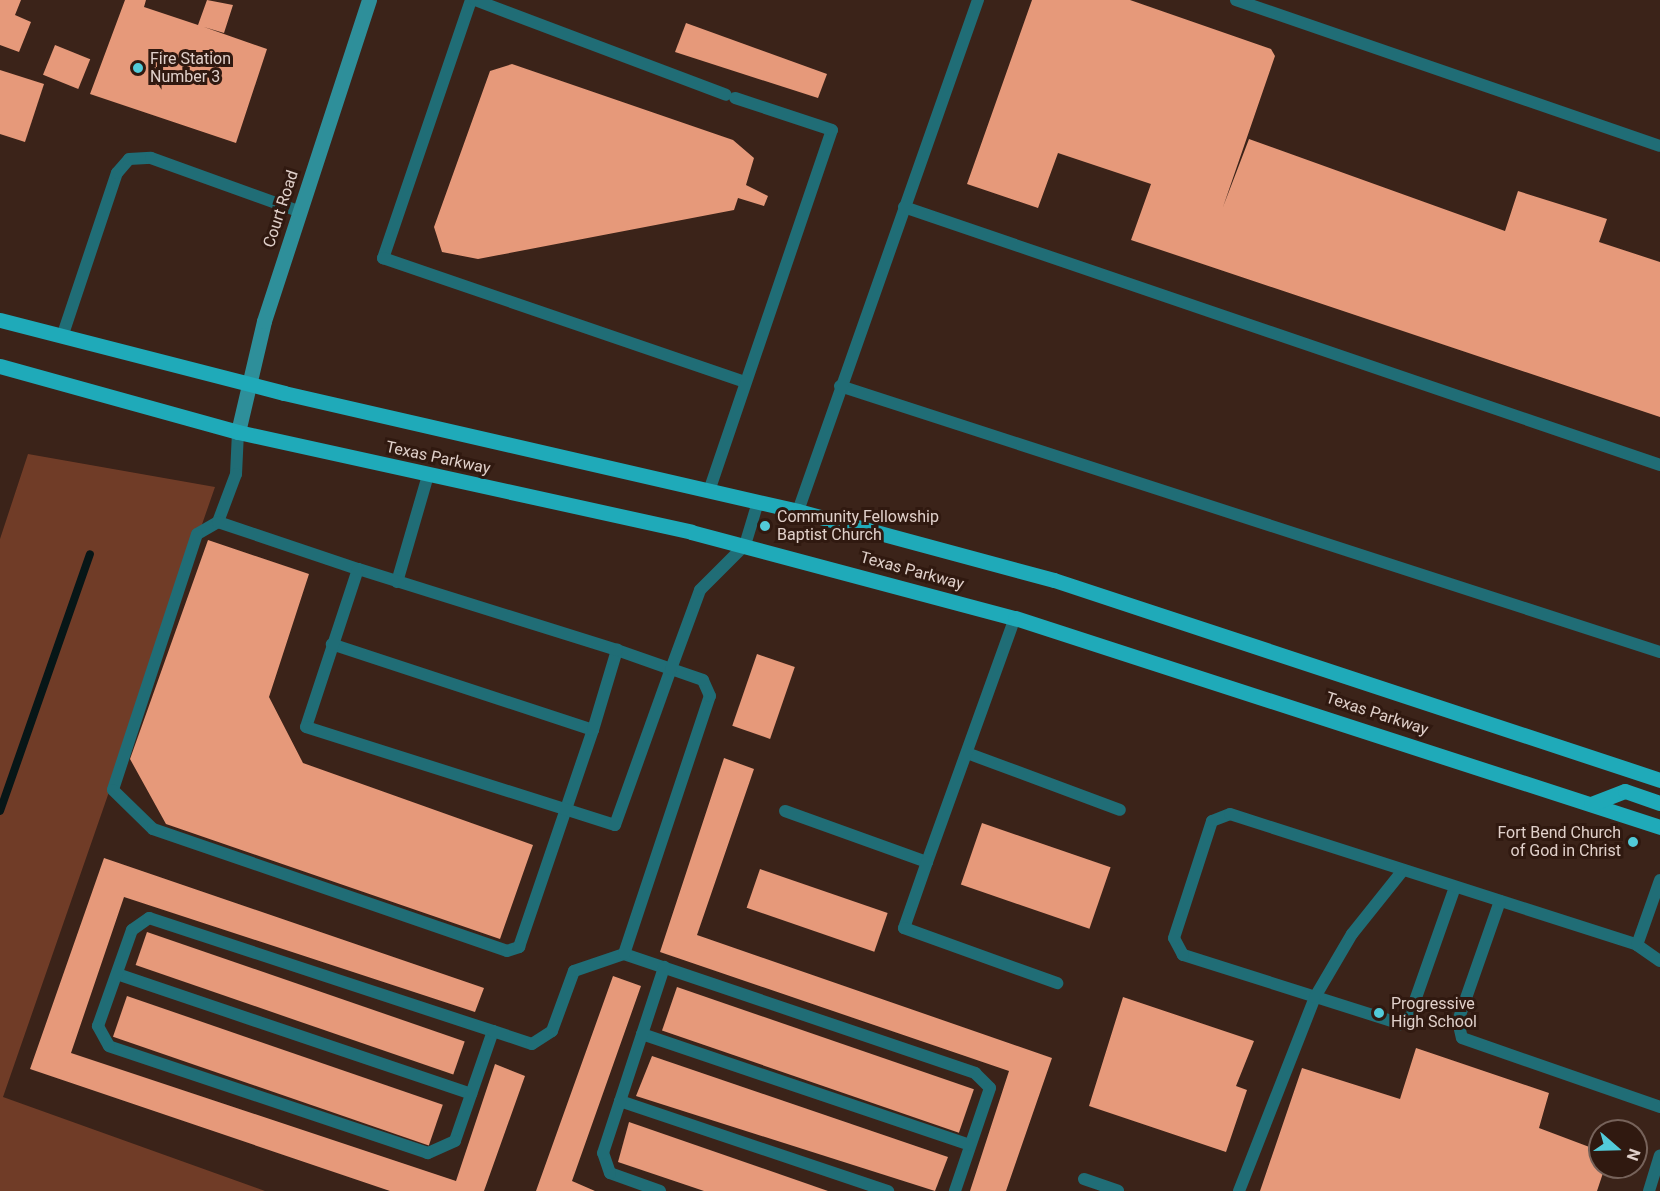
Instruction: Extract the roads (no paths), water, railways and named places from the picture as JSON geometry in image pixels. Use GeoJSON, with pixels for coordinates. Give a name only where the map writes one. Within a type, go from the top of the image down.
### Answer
{"type":"FeatureCollection","features":[{"type":"Feature","properties":{"kind":"main road","name":"Texas Parkway"},"geometry":{"type":"LineString","coordinates":[[0,320],[248,384],[798,511],[1054,580],[1660,780]]}},
{"type":"Feature","properties":{"kind":"main road","name":"Texas Parkway"},"geometry":{"type":"LineString","coordinates":[[0,366],[238,432],[745,545],[1015,618],[1660,827]]}},
{"type":"Feature","properties":{"kind":"main road"},"geometry":{"type":"LineString","coordinates":[[1591,804],[1625,791],[1660,803]]}},
{"type":"Feature","properties":{"kind":"street","name":"Court Road"},"geometry":{"type":"LineString","coordinates":[[238,432],[248,384],[298,211],[369,0]]}},
{"type":"Feature","properties":{"kind":"lane"},"geometry":{"type":"LineString","coordinates":[[709,490],[746,382],[832,130],[731,97],[473,0],[383,258],[746,382]]}},
{"type":"Feature","properties":{"kind":"lane"},"geometry":{"type":"LineString","coordinates":[[798,511],[840,386],[978,0]]}},
{"type":"Feature","properties":{"kind":"lane"},"geometry":{"type":"LineString","coordinates":[[1236,0],[1660,146]]}},
{"type":"Feature","properties":{"kind":"lane"},"geometry":{"type":"LineString","coordinates":[[62,337],[117,173],[129,159],[151,158],[298,211]]}},
{"type":"Feature","properties":{"kind":"lane"},"geometry":{"type":"LineString","coordinates":[[904,207],[1660,465]]}},
{"type":"Feature","properties":{"kind":"lane"},"geometry":{"type":"LineString","coordinates":[[840,386],[1660,652]]}},
{"type":"Feature","properties":{"kind":"lane"},"geometry":{"type":"LineString","coordinates":[[238,432],[239,463],[218,522],[196,534],[113,790],[153,829],[507,951],[519,947],[568,808],[617,650]]}},
{"type":"Feature","properties":{"kind":"lane"},"geometry":{"type":"LineString","coordinates":[[397,582],[428,475]]}},
{"type":"Feature","properties":{"kind":"lane"},"geometry":{"type":"LineString","coordinates":[[358,569],[306,727],[568,808],[615,825],[700,590],[745,545],[758,502]]}},
{"type":"Feature","properties":{"kind":"lane"},"geometry":{"type":"LineString","coordinates":[[218,522],[397,582],[617,650],[703,680],[710,696],[624,954]]}},
{"type":"Feature","properties":{"kind":"lane"},"geometry":{"type":"LineString","coordinates":[[1015,618],[904,928],[1057,983]]}},
{"type":"Feature","properties":{"kind":"lane"},"geometry":{"type":"LineString","coordinates":[[333,644],[593,730]]}},
{"type":"Feature","properties":{"kind":"lane"},"geometry":{"type":"LineString","coordinates":[[967,753],[1120,810]]}},
{"type":"Feature","properties":{"kind":"lane"},"geometry":{"type":"LineString","coordinates":[[785,811],[927,862]]}},
{"type":"Feature","properties":{"kind":"lane"},"geometry":{"type":"LineString","coordinates":[[1455,887],[1410,1015],[1401,1024],[1182,955],[1174,938],[1212,821],[1230,814],[1637,945],[1660,961]]}},
{"type":"Feature","properties":{"kind":"lane"},"geometry":{"type":"LineString","coordinates":[[1239,1191],[1315,997],[1352,934],[1403,870]]}},
{"type":"Feature","properties":{"kind":"lane"},"geometry":{"type":"LineString","coordinates":[[1637,945],[1660,880]]}},
{"type":"Feature","properties":{"kind":"lane"},"geometry":{"type":"LineString","coordinates":[[1500,901],[1458,1021],[1462,1038],[1660,1107]]}},
{"type":"Feature","properties":{"kind":"lane"},"geometry":{"type":"LineString","coordinates":[[493,1031],[454,1141],[428,1154],[109,1046],[98,1026],[132,930],[149,918],[493,1031],[532,1044],[552,1031],[574,971],[624,954],[975,1072],[990,1088],[955,1191]]}},
{"type":"Feature","properties":{"kind":"lane"},"geometry":{"type":"LineString","coordinates":[[660,1191],[610,1173],[603,1153],[664,967]]}},
{"type":"Feature","properties":{"kind":"lane"},"geometry":{"type":"LineString","coordinates":[[117,974],[471,1094]]}},
{"type":"Feature","properties":{"kind":"lane"},"geometry":{"type":"LineString","coordinates":[[642,1034],[970,1145]]}},
{"type":"Feature","properties":{"kind":"lane"},"geometry":{"type":"LineString","coordinates":[[620,1101],[888,1191]]}},
{"type":"Feature","properties":{"kind":"lane"},"geometry":{"type":"LineString","coordinates":[[1649,1191],[1660,1156]]}},
{"type":"Feature","properties":{"kind":"lane"},"geometry":{"type":"LineString","coordinates":[[1084,1179],[1118,1191]]}},
{"type":"Feature","properties":{"kind":"waterway"},"geometry":{"type":"LineString","coordinates":[[0,811],[90,554]]}},
{"type":"Feature","properties":{"kind":"place","name":"Fire Station Number 3"},"geometry":{"type":"Point","coordinates":[138,68]}},
{"type":"Feature","properties":{"kind":"place","name":"Community Fellowship Baptist Church"},"geometry":{"type":"Point","coordinates":[765,526]}},
{"type":"Feature","properties":{"kind":"place","name":"Fort Bend Church of God in Christ"},"geometry":{"type":"Point","coordinates":[1633,842]}},
{"type":"Feature","properties":{"kind":"place","name":"Progressive High School"},"geometry":{"type":"Point","coordinates":[1379,1013]}}]}
